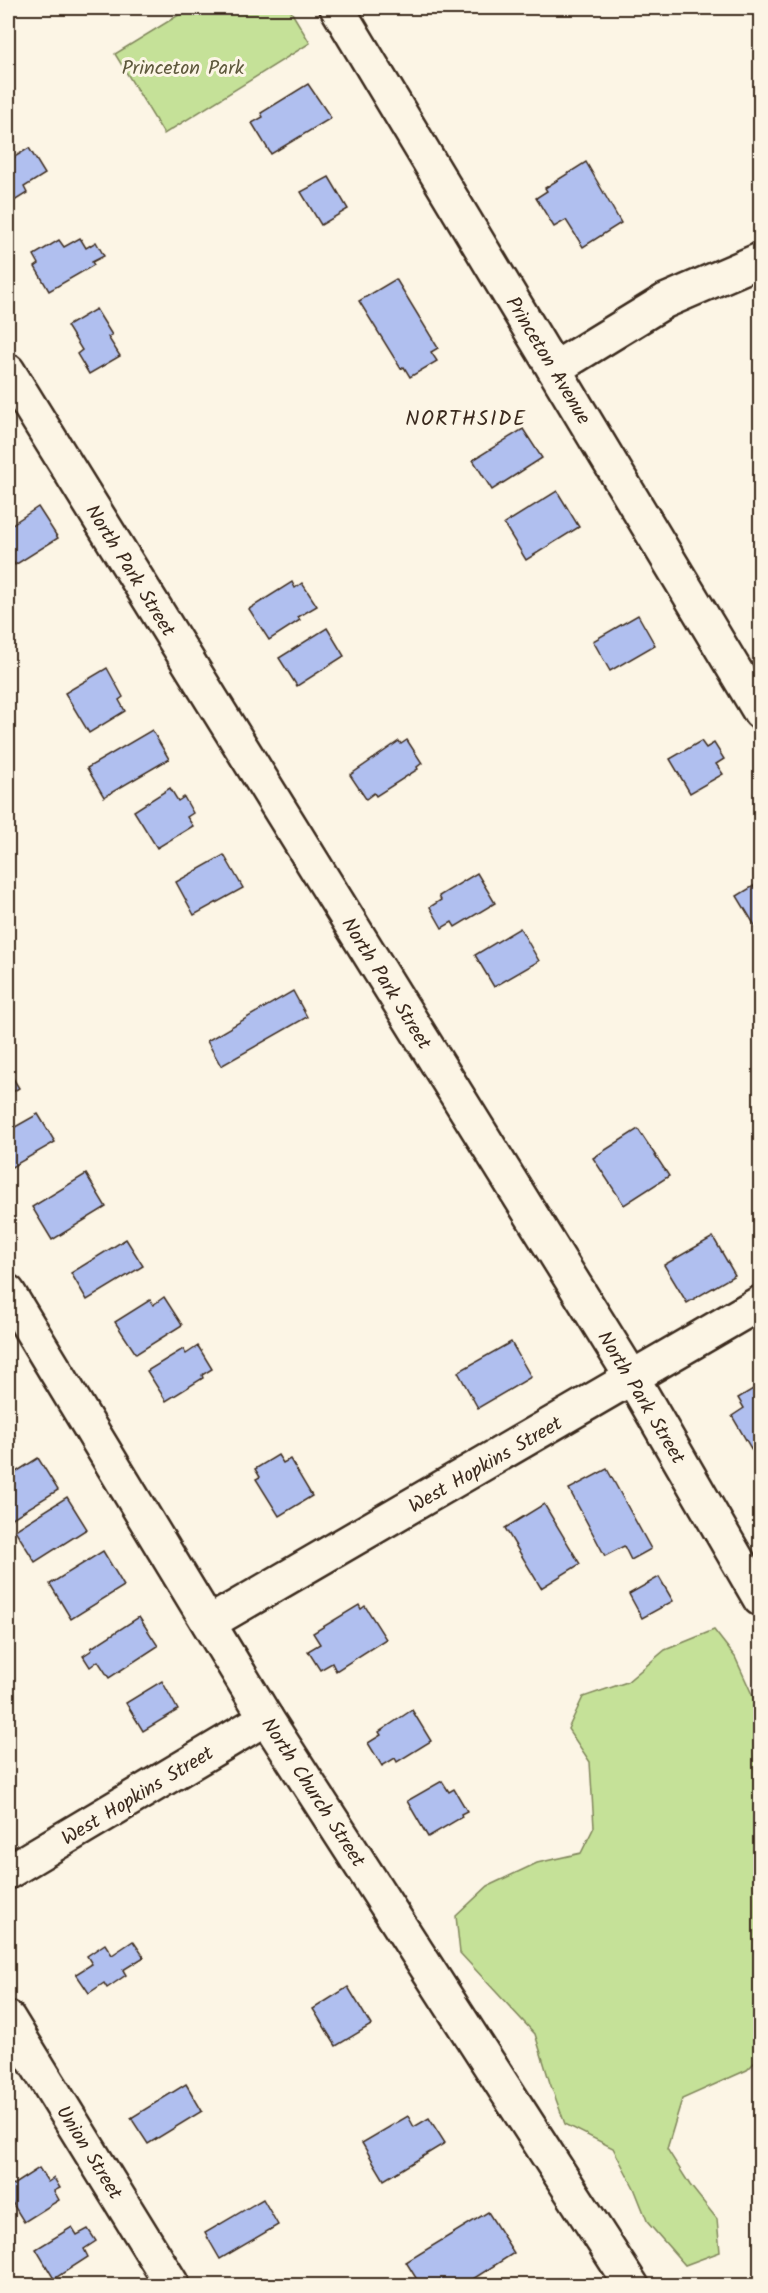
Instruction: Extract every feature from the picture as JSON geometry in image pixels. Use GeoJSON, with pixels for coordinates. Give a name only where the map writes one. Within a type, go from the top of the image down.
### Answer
{"type":"FeatureCollection","features":[{"type":"Feature","properties":{"kind":"main road","name":"Princeton Avenue"},"geometry":{"type":"LineString","coordinates":[[337,8],[760,712]]}},
{"type":"Feature","properties":{"kind":"main road"},"geometry":{"type":"LineString","coordinates":[[554,369],[665,301],[760,260]]}},
{"type":"Feature","properties":{"kind":"main road","name":"North Park Street"},"geometry":{"type":"LineString","coordinates":[[8,371],[633,1379],[760,1599]]}},
{"type":"Feature","properties":{"kind":"main road","name":"North Church Street"},"geometry":{"type":"LineString","coordinates":[[8,1292],[266,1718],[632,2286]]}},
{"type":"Feature","properties":{"kind":"main road","name":"West Hopkins Street"},"geometry":{"type":"LineString","coordinates":[[209,1623],[633,1379],[760,1303]]}},
{"type":"Feature","properties":{"kind":"main road","name":"West Hopkins Street"},"geometry":{"type":"LineString","coordinates":[[8,1872],[266,1718]]}},
{"type":"Feature","properties":{"kind":"main road","name":"Union Street"},"geometry":{"type":"LineString","coordinates":[[8,2018],[172,2286]]}},
{"type":"Feature","properties":{"kind":"green space","name":"Princeton Park"},"geometry":{"type":"Polygon","coordinates":[[[190,8],[289,8],[310,43],[164,134],[115,54],[190,8]]]}},
{"type":"Feature","properties":{"kind":"green space"},"geometry":{"type":"Polygon","coordinates":[[[714,1630],[735,1657],[760,1712],[760,2057],[747,2070],[682,2099],[667,2149],[690,2185],[717,2219],[720,2252],[685,2265],[648,2223],[634,2188],[613,2148],[565,2124],[535,2034],[460,1953],[456,1916],[488,1886],[537,1863],[581,1853],[594,1827],[590,1762],[568,1729],[583,1697],[627,1682],[665,1650],[714,1630]]]}},
{"type":"Feature","properties":{"kind":"building"},"geometry":{"type":"Polygon","coordinates":[[[308,84],[331,118],[271,154],[252,123],[263,117],[261,113],[308,84]]]}},
{"type":"Feature","properties":{"kind":"building"},"geometry":{"type":"Polygon","coordinates":[[[29,148],[45,174],[24,187],[27,193],[8,205],[8,161],[29,148]]]}},
{"type":"Feature","properties":{"kind":"building"},"geometry":{"type":"Polygon","coordinates":[[[586,162],[621,223],[583,247],[566,220],[554,227],[536,198],[547,191],[545,188],[586,162]]]}},
{"type":"Feature","properties":{"kind":"building"},"geometry":{"type":"Polygon","coordinates":[[[329,177],[348,209],[321,225],[301,192],[329,177]]]}},
{"type":"Feature","properties":{"kind":"building"},"geometry":{"type":"Polygon","coordinates":[[[80,238],[86,248],[96,242],[104,256],[92,262],[94,265],[49,291],[35,267],[39,264],[34,255],[59,240],[64,247],[80,238]]]}},
{"type":"Feature","properties":{"kind":"building"},"geometry":{"type":"Polygon","coordinates":[[[396,279],[438,348],[431,352],[437,361],[410,377],[404,367],[401,369],[359,301],[396,279]]]}},
{"type":"Feature","properties":{"kind":"building"},"geometry":{"type":"Polygon","coordinates":[[[96,309],[112,335],[108,337],[120,356],[89,374],[77,354],[82,350],[67,326],[96,309]]]}},
{"type":"Feature","properties":{"kind":"building"},"geometry":{"type":"Polygon","coordinates":[[[523,429],[542,458],[492,490],[473,460],[523,429]]]}},
{"type":"Feature","properties":{"kind":"building"},"geometry":{"type":"Polygon","coordinates":[[[557,491],[579,527],[526,560],[504,524],[557,491]]]}},
{"type":"Feature","properties":{"kind":"building"},"geometry":{"type":"Polygon","coordinates":[[[38,507],[58,538],[15,565],[8,553],[8,527],[38,507]]]}},
{"type":"Feature","properties":{"kind":"building"},"geometry":{"type":"Polygon","coordinates":[[[760,547],[760,563],[753,551],[760,547]]]}},
{"type":"Feature","properties":{"kind":"building"},"geometry":{"type":"Polygon","coordinates":[[[292,582],[295,588],[302,583],[317,606],[298,617],[300,620],[269,640],[249,609],[292,582]]]}},
{"type":"Feature","properties":{"kind":"building"},"geometry":{"type":"Polygon","coordinates":[[[638,615],[655,645],[610,671],[593,641],[638,615]]]}},
{"type":"Feature","properties":{"kind":"building"},"geometry":{"type":"Polygon","coordinates":[[[327,628],[344,656],[297,686],[279,658],[327,628]]]}},
{"type":"Feature","properties":{"kind":"building"},"geometry":{"type":"Polygon","coordinates":[[[107,668],[123,697],[119,700],[125,711],[89,733],[65,693],[107,668]]]}},
{"type":"Feature","properties":{"kind":"building"},"geometry":{"type":"Polygon","coordinates":[[[152,730],[169,759],[104,797],[87,768],[152,730]]]}},
{"type":"Feature","properties":{"kind":"building"},"geometry":{"type":"Polygon","coordinates":[[[407,740],[422,763],[417,767],[418,769],[376,796],[374,793],[366,799],[350,775],[399,741],[401,744],[407,740]]]}},
{"type":"Feature","properties":{"kind":"building"},"geometry":{"type":"Polygon","coordinates":[[[701,741],[706,748],[714,743],[724,759],[716,764],[723,774],[690,793],[670,759],[701,741]]]}},
{"type":"Feature","properties":{"kind":"building"},"geometry":{"type":"Polygon","coordinates":[[[170,788],[178,801],[184,797],[193,813],[187,817],[193,826],[157,848],[134,811],[170,788]]]}},
{"type":"Feature","properties":{"kind":"building"},"geometry":{"type":"Polygon","coordinates":[[[224,855],[243,888],[194,915],[176,882],[224,855]]]}},
{"type":"Feature","properties":{"kind":"building"},"geometry":{"type":"Polygon","coordinates":[[[477,873],[495,903],[455,927],[452,922],[442,928],[430,907],[441,900],[439,896],[477,873]]]}},
{"type":"Feature","properties":{"kind":"building"},"geometry":{"type":"Polygon","coordinates":[[[760,882],[760,934],[737,896],[760,882]]]}},
{"type":"Feature","properties":{"kind":"building"},"geometry":{"type":"Polygon","coordinates":[[[520,928],[539,961],[494,987],[475,955],[520,928]]]}},
{"type":"Feature","properties":{"kind":"building"},"geometry":{"type":"Polygon","coordinates":[[[293,991],[307,1017],[221,1066],[207,1041],[293,991]]]}},
{"type":"Feature","properties":{"kind":"building"},"geometry":{"type":"Polygon","coordinates":[[[8,1070],[19,1088],[8,1095],[8,1070]]]}},
{"type":"Feature","properties":{"kind":"building"},"geometry":{"type":"Polygon","coordinates":[[[38,1114],[55,1142],[10,1168],[8,1131],[38,1114]]]}},
{"type":"Feature","properties":{"kind":"building"},"geometry":{"type":"Polygon","coordinates":[[[638,1129],[669,1176],[624,1205],[593,1158],[638,1129]]]}},
{"type":"Feature","properties":{"kind":"building"},"geometry":{"type":"Polygon","coordinates":[[[86,1174],[106,1207],[52,1240],[32,1207],[86,1174]]]}},
{"type":"Feature","properties":{"kind":"building"},"geometry":{"type":"Polygon","coordinates":[[[713,1237],[735,1275],[687,1303],[664,1265],[713,1237]]]}},
{"type":"Feature","properties":{"kind":"building"},"geometry":{"type":"Polygon","coordinates":[[[126,1239],[143,1266],[87,1300],[71,1273],[126,1239]]]}},
{"type":"Feature","properties":{"kind":"building"},"geometry":{"type":"Polygon","coordinates":[[[164,1297],[182,1325],[136,1354],[115,1322],[150,1300],[153,1305],[164,1297]]]}},
{"type":"Feature","properties":{"kind":"building"},"geometry":{"type":"Polygon","coordinates":[[[511,1342],[531,1377],[478,1408],[458,1372],[511,1342]]]}},
{"type":"Feature","properties":{"kind":"building"},"geometry":{"type":"Polygon","coordinates":[[[198,1346],[212,1369],[202,1375],[203,1378],[166,1401],[147,1371],[183,1349],[186,1354],[198,1346]]]}},
{"type":"Feature","properties":{"kind":"building"},"geometry":{"type":"Polygon","coordinates":[[[758,1386],[760,1390],[760,1447],[753,1452],[732,1416],[744,1408],[738,1398],[758,1386]]]}},
{"type":"Feature","properties":{"kind":"building"},"geometry":{"type":"Polygon","coordinates":[[[8,1425],[16,1438],[8,1444],[8,1425]]]}},
{"type":"Feature","properties":{"kind":"building"},"geometry":{"type":"Polygon","coordinates":[[[278,1455],[283,1463],[290,1459],[312,1496],[279,1516],[256,1479],[260,1477],[255,1469],[278,1455]]]}},
{"type":"Feature","properties":{"kind":"building"},"geometry":{"type":"Polygon","coordinates":[[[38,1458],[58,1490],[11,1519],[8,1514],[8,1477],[38,1458]]]}},
{"type":"Feature","properties":{"kind":"building"},"geometry":{"type":"Polygon","coordinates":[[[607,1469],[651,1549],[631,1560],[624,1546],[605,1556],[569,1489],[607,1469]]]}},
{"type":"Feature","properties":{"kind":"building"},"geometry":{"type":"Polygon","coordinates":[[[67,1497],[87,1529],[35,1562],[15,1530],[67,1497]]]}},
{"type":"Feature","properties":{"kind":"building"},"geometry":{"type":"Polygon","coordinates":[[[544,1504],[580,1564],[541,1588],[505,1528],[544,1504]]]}},
{"type":"Feature","properties":{"kind":"building"},"geometry":{"type":"Polygon","coordinates":[[[103,1551],[124,1586],[71,1619],[50,1584],[103,1551]]]}},
{"type":"Feature","properties":{"kind":"building"},"geometry":{"type":"Polygon","coordinates":[[[659,1577],[673,1601],[642,1618],[629,1594],[659,1577]]]}},
{"type":"Feature","properties":{"kind":"building"},"geometry":{"type":"Polygon","coordinates":[[[359,1605],[361,1609],[365,1606],[386,1639],[336,1671],[332,1663],[320,1670],[308,1651],[320,1644],[313,1633],[359,1605]]]}},
{"type":"Feature","properties":{"kind":"building"},"geometry":{"type":"Polygon","coordinates":[[[139,1617],[158,1646],[109,1678],[98,1661],[90,1667],[83,1656],[92,1650],[91,1648],[139,1617]]]}},
{"type":"Feature","properties":{"kind":"building"},"geometry":{"type":"Polygon","coordinates":[[[162,1681],[178,1710],[143,1731],[126,1703],[162,1681]]]}},
{"type":"Feature","properties":{"kind":"building"},"geometry":{"type":"Polygon","coordinates":[[[412,1710],[431,1741],[397,1762],[395,1758],[382,1766],[368,1743],[381,1735],[379,1732],[412,1710]]]}},
{"type":"Feature","properties":{"kind":"building"},"geometry":{"type":"Polygon","coordinates":[[[442,1781],[449,1792],[454,1789],[467,1811],[461,1814],[462,1817],[428,1837],[407,1801],[442,1781]]]}},
{"type":"Feature","properties":{"kind":"building"},"geometry":{"type":"Polygon","coordinates":[[[133,1941],[144,1957],[123,1970],[126,1975],[107,1988],[104,1983],[89,1993],[76,1974],[92,1964],[87,1956],[105,1944],[112,1955],[133,1941]]]}},
{"type":"Feature","properties":{"kind":"building"},"geometry":{"type":"Polygon","coordinates":[[[348,1987],[371,2025],[336,2046],[313,2009],[348,1987]]]}},
{"type":"Feature","properties":{"kind":"building"},"geometry":{"type":"Polygon","coordinates":[[[186,2084],[202,2111],[148,2144],[131,2118],[186,2084]]]}},
{"type":"Feature","properties":{"kind":"building"},"geometry":{"type":"Polygon","coordinates":[[[408,2116],[414,2127],[429,2118],[445,2143],[384,2180],[362,2143],[408,2116]]]}},
{"type":"Feature","properties":{"kind":"building"},"geometry":{"type":"Polygon","coordinates":[[[39,2168],[48,2182],[54,2178],[60,2188],[54,2191],[59,2200],[24,2222],[8,2196],[8,2188],[39,2168]]]}},
{"type":"Feature","properties":{"kind":"building"},"geometry":{"type":"Polygon","coordinates":[[[263,2199],[278,2225],[220,2259],[205,2233],[263,2199]]]}},
{"type":"Feature","properties":{"kind":"building"},"geometry":{"type":"Polygon","coordinates":[[[488,2212],[514,2253],[462,2286],[421,2286],[406,2262],[488,2212]]]}},
{"type":"Feature","properties":{"kind":"building"},"geometry":{"type":"Polygon","coordinates":[[[72,2227],[77,2235],[88,2229],[96,2241],[84,2249],[88,2257],[54,2279],[36,2249],[72,2227]]]}},
{"type":"Feature","properties":{"kind":"district","name":"NORTHSIDE"},"geometry":{"type":"Point","coordinates":[466,418]}}]}
